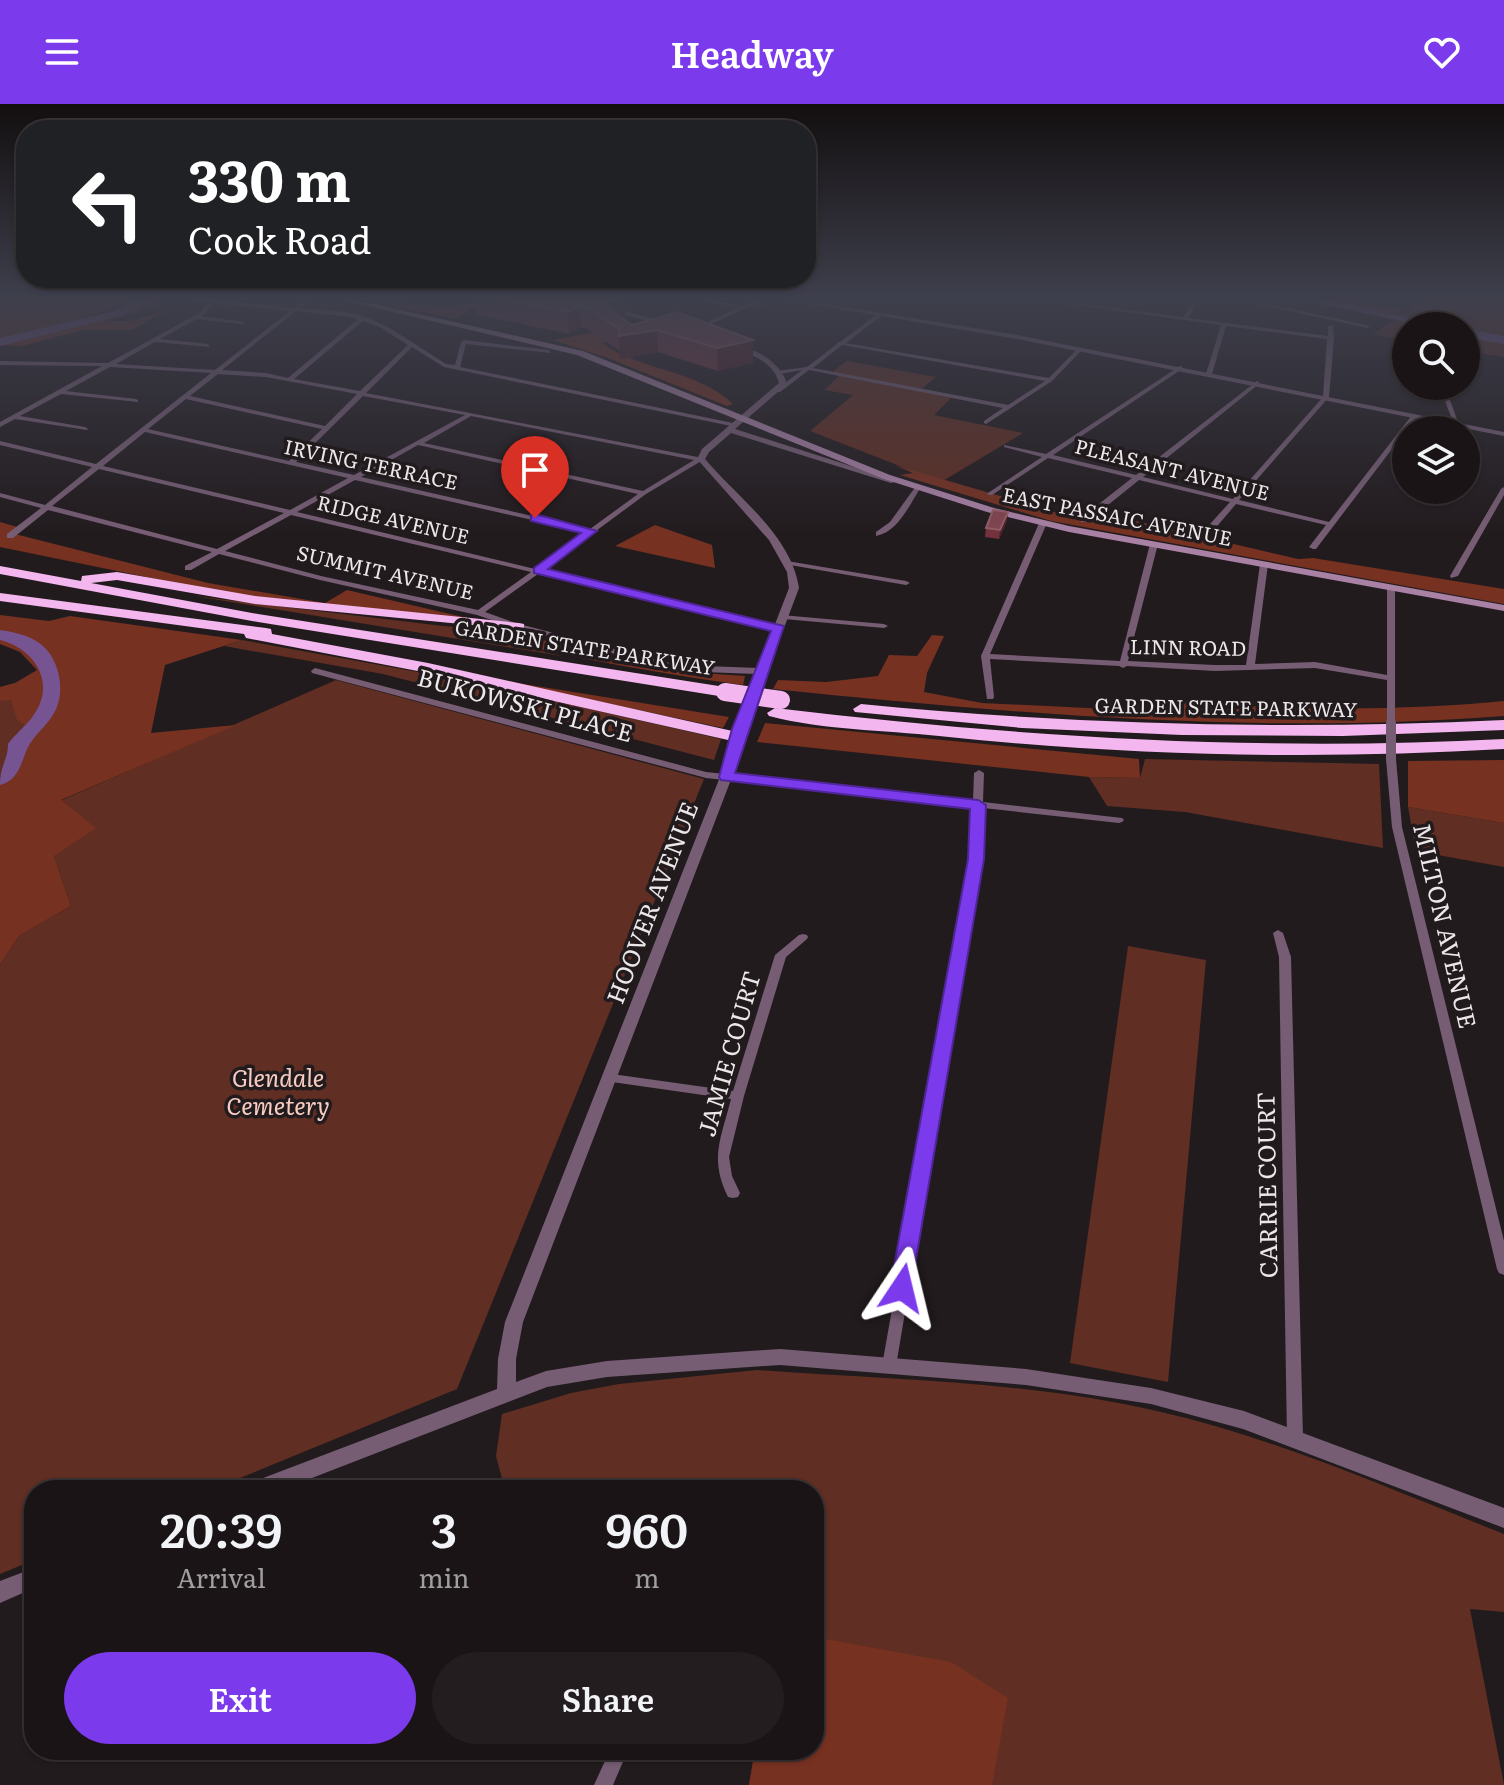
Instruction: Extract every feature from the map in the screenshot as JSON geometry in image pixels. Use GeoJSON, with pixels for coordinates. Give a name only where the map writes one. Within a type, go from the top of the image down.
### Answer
{"type":"FeatureCollection","features":[{"type":"Feature","properties":{"kind":"highway","name":"GARDEN STATE PARKWAY"},"geometry":{"type":"LineString","coordinates":[[0,570],[723,699]]}},
{"type":"Feature","properties":{"kind":"highway"},"geometry":{"type":"LineString","coordinates":[[64,581],[117,576],[255,600],[519,627]]}},
{"type":"Feature","properties":{"kind":"highway","name":"GARDEN STATE PARKWAY"},"geometry":{"type":"LineString","coordinates":[[0,597],[1028,740],[1215,751],[1383,751],[1504,744]]}},
{"type":"Feature","properties":{"kind":"highway"},"geometry":{"type":"LineString","coordinates":[[180,622],[428,668],[737,737]]}},
{"type":"Feature","properties":{"kind":"highway","name":"GARDEN STATE PARKWAY"},"geometry":{"type":"LineString","coordinates":[[778,706],[1135,730],[1382,732],[1504,725]]}},
{"type":"Feature","properties":{"kind":"main road"},"geometry":{"type":"LineString","coordinates":[[635,377],[739,423],[918,487]]}},
{"type":"Feature","properties":{"kind":"main road"},"geometry":{"type":"LineString","coordinates":[[638,377],[739,423]]}},
{"type":"Feature","properties":{"kind":"main road","name":"EAST PASSAIC AVENUE"},"geometry":{"type":"LineString","coordinates":[[918,487],[1043,523],[1504,608]]}},
{"type":"Feature","properties":{"kind":"street"},"geometry":{"type":"LineString","coordinates":[[0,425],[85,377]]}},
{"type":"Feature","properties":{"kind":"street"},"geometry":{"type":"LineString","coordinates":[[10,536],[212,377]]}},
{"type":"Feature","properties":{"kind":"street"},"geometry":{"type":"LineString","coordinates":[[267,377],[290,379],[701,459],[790,563],[906,583]]}},
{"type":"Feature","properties":{"kind":"street"},"geometry":{"type":"LineString","coordinates":[[290,464],[379,377]]}},
{"type":"Feature","properties":{"kind":"street","name":"EAST PASSAIC AVENUE"},"geometry":{"type":"LineString","coordinates":[[505,377],[739,423],[918,487]]}},
{"type":"Feature","properties":{"kind":"street"},"geometry":{"type":"LineString","coordinates":[[778,391],[783,384],[781,377]]}},
{"type":"Feature","properties":{"kind":"street"},"geometry":{"type":"LineString","coordinates":[[479,613],[644,493],[688,463],[701,459],[705,451],[794,377]]}},
{"type":"Feature","properties":{"kind":"street"},"geometry":{"type":"LineString","coordinates":[[854,377],[1008,407]]}},
{"type":"Feature","properties":{"kind":"street"},"geometry":{"type":"LineString","coordinates":[[1035,377],[1050,380]]}},
{"type":"Feature","properties":{"kind":"street"},"geometry":{"type":"LineString","coordinates":[[986,422],[1052,377]]}},
{"type":"Feature","properties":{"kind":"street"},"geometry":{"type":"LineString","coordinates":[[990,494],[1166,377]]}},
{"type":"Feature","properties":{"kind":"street"},"geometry":{"type":"LineString","coordinates":[[1227,377],[1414,416]]}},
{"type":"Feature","properties":{"kind":"street"},"geometry":{"type":"LineString","coordinates":[[1204,536],[1326,397],[1328,377]]}},
{"type":"Feature","properties":{"kind":"street"},"geometry":{"type":"LineString","coordinates":[[1084,520],[1257,383]]}},
{"type":"Feature","properties":{"kind":"street"},"geometry":{"type":"LineString","coordinates":[[59,391],[136,401]]}},
{"type":"Feature","properties":{"kind":"street"},"geometry":{"type":"LineString","coordinates":[[186,397],[326,428]]}},
{"type":"Feature","properties":{"kind":"street"},"geometry":{"type":"LineString","coordinates":[[188,568],[354,475],[468,416]]}},
{"type":"Feature","properties":{"kind":"street"},"geometry":{"type":"LineString","coordinates":[[14,417],[85,429]]}},
{"type":"Feature","properties":{"kind":"street"},"geometry":{"type":"LineString","coordinates":[[1480,429],[1504,434]]}},
{"type":"Feature","properties":{"kind":"street","name":"IRVING TERRACE"},"geometry":{"type":"LineString","coordinates":[[144,430],[591,531]]}},
{"type":"Feature","properties":{"kind":"street","name":"RIDGE AVENUE"},"geometry":{"type":"LineString","coordinates":[[0,443],[779,629]]}},
{"type":"Feature","properties":{"kind":"street"},"geometry":{"type":"LineString","coordinates":[[416,443],[644,493]]}},
{"type":"Feature","properties":{"kind":"street"},"geometry":{"type":"LineString","coordinates":[[1313,547],[1392,444]]}},
{"type":"Feature","properties":{"kind":"street","name":"PLEASANT AVENUE"},"geometry":{"type":"LineString","coordinates":[[1006,446],[1330,524]]}},
{"type":"Feature","properties":{"kind":"street"},"geometry":{"type":"LineString","coordinates":[[879,534],[893,524],[918,487]]}},
{"type":"Feature","properties":{"kind":"street"},"geometry":{"type":"LineString","coordinates":[[1454,576],[1504,489]]}},
{"type":"Feature","properties":{"kind":"street","name":"SUMMIT AVENUE"},"geometry":{"type":"LineString","coordinates":[[0,495],[320,578],[479,613],[519,627],[678,668],[763,671]]}},
{"type":"Feature","properties":{"kind":"street"},"geometry":{"type":"LineString","coordinates":[[990,697],[985,656],[1043,523]]}},
{"type":"Feature","properties":{"kind":"street"},"geometry":{"type":"LineString","coordinates":[[1123,665],[1154,544]]}},
{"type":"Feature","properties":{"kind":"street","name":"HOOVER AVENUE"},"geometry":{"type":"LineString","coordinates":[[506,1392],[507,1359],[514,1322],[612,1078],[726,777],[737,737],[794,588],[790,563]]}},
{"type":"Feature","properties":{"kind":"street"},"geometry":{"type":"LineString","coordinates":[[1250,667],[1264,564]]}},
{"type":"Feature","properties":{"kind":"street","name":"MILTON AVENUE"},"geometry":{"type":"LineString","coordinates":[[1391,587],[1391,759],[1397,827],[1504,1269]]}},
{"type":"Feature","properties":{"kind":"street"},"geometry":{"type":"LineString","coordinates":[[784,617],[884,626]]}},
{"type":"Feature","properties":{"kind":"street","name":"LINN ROAD"},"geometry":{"type":"LineString","coordinates":[[985,656],[1123,665],[1315,665],[1390,678]]}},
{"type":"Feature","properties":{"kind":"street","name":"BUKOWSKI PLACE"},"geometry":{"type":"LineString","coordinates":[[315,671],[683,769],[726,777],[1119,820]]}},
{"type":"Feature","properties":{"kind":"street"},"geometry":{"type":"LineString","coordinates":[[889,1366],[976,859],[979,773]]}},
{"type":"Feature","properties":{"kind":"street","name":"CARRIE COURT"},"geometry":{"type":"LineString","coordinates":[[1278,933],[1285,957],[1295,1438]]}},
{"type":"Feature","properties":{"kind":"street","name":"JAMIE COURT"},"geometry":{"type":"LineString","coordinates":[[733,1193],[725,1176],[723,1157],[738,1096],[781,955],[803,937]]}},
{"type":"Feature","properties":{"kind":"street"},"geometry":{"type":"LineString","coordinates":[[612,1078],[738,1096]]}},
{"type":"Feature","properties":{"kind":"street"},"geometry":{"type":"LineString","coordinates":[[282,1480],[506,1392],[579,1373],[704,1360],[780,1357],[1026,1377],[1122,1390],[1193,1405],[1295,1438],[1504,1518]]}},
{"type":"Feature","properties":{"kind":"street"},"geometry":{"type":"LineString","coordinates":[[0,1592],[24,1582]]}},
{"type":"Feature","properties":{"kind":"street"},"geometry":{"type":"LineString","coordinates":[[603,1785],[614,1760]]}},
{"type":"Feature","properties":{"kind":"green space"},"geometry":{"type":"Polygon","coordinates":[[[837,377],[935,377],[919,391],[951,398],[934,415],[1023,433],[941,482],[810,431],[853,395],[824,390],[837,377]]]}},
{"type":"Feature","properties":{"kind":"green space"},"geometry":{"type":"Polygon","coordinates":[[[194,596],[443,626],[562,656],[194,596]]]}},
{"type":"Feature","properties":{"kind":"green space"},"geometry":{"type":"Polygon","coordinates":[[[242,640],[462,680],[721,739],[714,760],[383,674],[224,646],[242,640]]]}},
{"type":"Feature","properties":{"kind":"green space"},"geometry":{"type":"Polygon","coordinates":[[[50,675],[32,729],[18,744],[18,756],[0,779],[0,687],[50,675]]]}},
{"type":"Feature","properties":{"kind":"green space","name":"Glendale Cemetery"},"geometry":{"type":"Polygon","coordinates":[[[336,680],[704,779],[457,1389],[235,1480],[24,1480],[24,1564],[0,1574],[0,965],[19,936],[71,906],[54,856],[60,801],[336,680]]]}},
{"type":"Feature","properties":{"kind":"green space"},"geometry":{"type":"Polygon","coordinates":[[[1145,759],[1379,764],[1383,848],[1185,812],[1107,806],[1089,777],[1140,778],[1145,759]]]}},
{"type":"Feature","properties":{"kind":"green space"},"geometry":{"type":"Polygon","coordinates":[[[1408,807],[1504,823],[1504,867],[1416,851],[1408,807]]]}},
{"type":"Feature","properties":{"kind":"green space"},"geometry":{"type":"Polygon","coordinates":[[[1128,946],[1206,960],[1168,1382],[1070,1363],[1128,946]]]}},
{"type":"Feature","properties":{"kind":"green space"},"geometry":{"type":"Polygon","coordinates":[[[757,1370],[1011,1388],[1112,1402],[1249,1436],[1504,1534],[1504,1612],[1470,1609],[1504,1785],[749,1785],[753,1760],[824,1760],[824,1480],[502,1480],[496,1456],[502,1414],[571,1393],[619,1384],[757,1370]]]}},
{"type":"Feature","properties":{"kind":"shaded area"},"geometry":{"type":"Polygon","coordinates":[[[656,377],[687,377],[718,392],[733,404],[727,406],[656,377]]]}},
{"type":"Feature","properties":{"kind":"shaded area"},"geometry":{"type":"Polygon","coordinates":[[[894,465],[1082,520],[1102,513],[1298,559],[1313,558],[1504,589],[1504,604],[1051,521],[900,475],[913,473],[894,465]]]}},
{"type":"Feature","properties":{"kind":"shaded area"},"geometry":{"type":"Polygon","coordinates":[[[0,522],[21,528],[15,534],[208,583],[325,603],[347,590],[476,620],[244,597],[0,547],[0,522]]]}},
{"type":"Feature","properties":{"kind":"shaded area"},"geometry":{"type":"Polygon","coordinates":[[[655,525],[712,545],[715,568],[615,546],[655,525]]]}},
{"type":"Feature","properties":{"kind":"shaded area"},"geometry":{"type":"Polygon","coordinates":[[[0,615],[49,621],[70,616],[242,640],[165,665],[151,733],[236,725],[61,800],[96,828],[54,856],[71,906],[19,936],[0,965],[0,779],[18,756],[18,744],[32,729],[17,720],[11,700],[0,701],[0,687],[15,683],[37,670],[20,652],[0,644],[0,615]]]}},
{"type":"Feature","properties":{"kind":"shaded area"},"geometry":{"type":"Polygon","coordinates":[[[443,626],[504,631],[673,671],[745,676],[743,685],[667,674],[443,626]]]}},
{"type":"Feature","properties":{"kind":"shaded area"},"geometry":{"type":"Polygon","coordinates":[[[932,635],[944,636],[927,673],[924,692],[982,703],[1129,710],[1130,698],[1317,708],[1413,707],[1504,701],[1504,716],[1321,723],[1138,719],[1046,714],[773,689],[778,680],[826,682],[878,676],[889,655],[917,656],[932,635]]]}},
{"type":"Feature","properties":{"kind":"shaded area"},"geometry":{"type":"Polygon","coordinates":[[[499,680],[729,717],[723,728],[499,680]]]}},
{"type":"Feature","properties":{"kind":"shaded area"},"geometry":{"type":"Polygon","coordinates":[[[765,723],[1139,759],[1140,778],[1089,777],[757,742],[765,723]]]}},
{"type":"Feature","properties":{"kind":"shaded area"},"geometry":{"type":"Polygon","coordinates":[[[1504,760],[1504,823],[1408,807],[1408,761],[1504,760]]]}},
{"type":"Feature","properties":{"kind":"shaded area"},"geometry":{"type":"Polygon","coordinates":[[[824,1639],[951,1662],[1008,1698],[992,1785],[749,1785],[753,1760],[824,1760],[824,1639]]]}},
{"type":"Feature","properties":{"kind":"building"},"geometry":{"type":"Polygon","coordinates":[[[993,510],[1008,512],[1000,530],[986,528],[993,510]]]}},
{"type":"Feature","properties":{"kind":"waterway"},"geometry":{"type":"LineString","coordinates":[[0,635],[26,642],[38,650],[46,664],[51,686],[45,713],[18,744],[18,756],[0,779]]}},
{"type":"Feature","properties":{"kind":"route"},"geometry":{"type":"LineString","coordinates":[[535,518],[591,531],[538,571],[779,629],[740,729],[726,777],[978,805],[976,859],[902,1288]]}}]}
